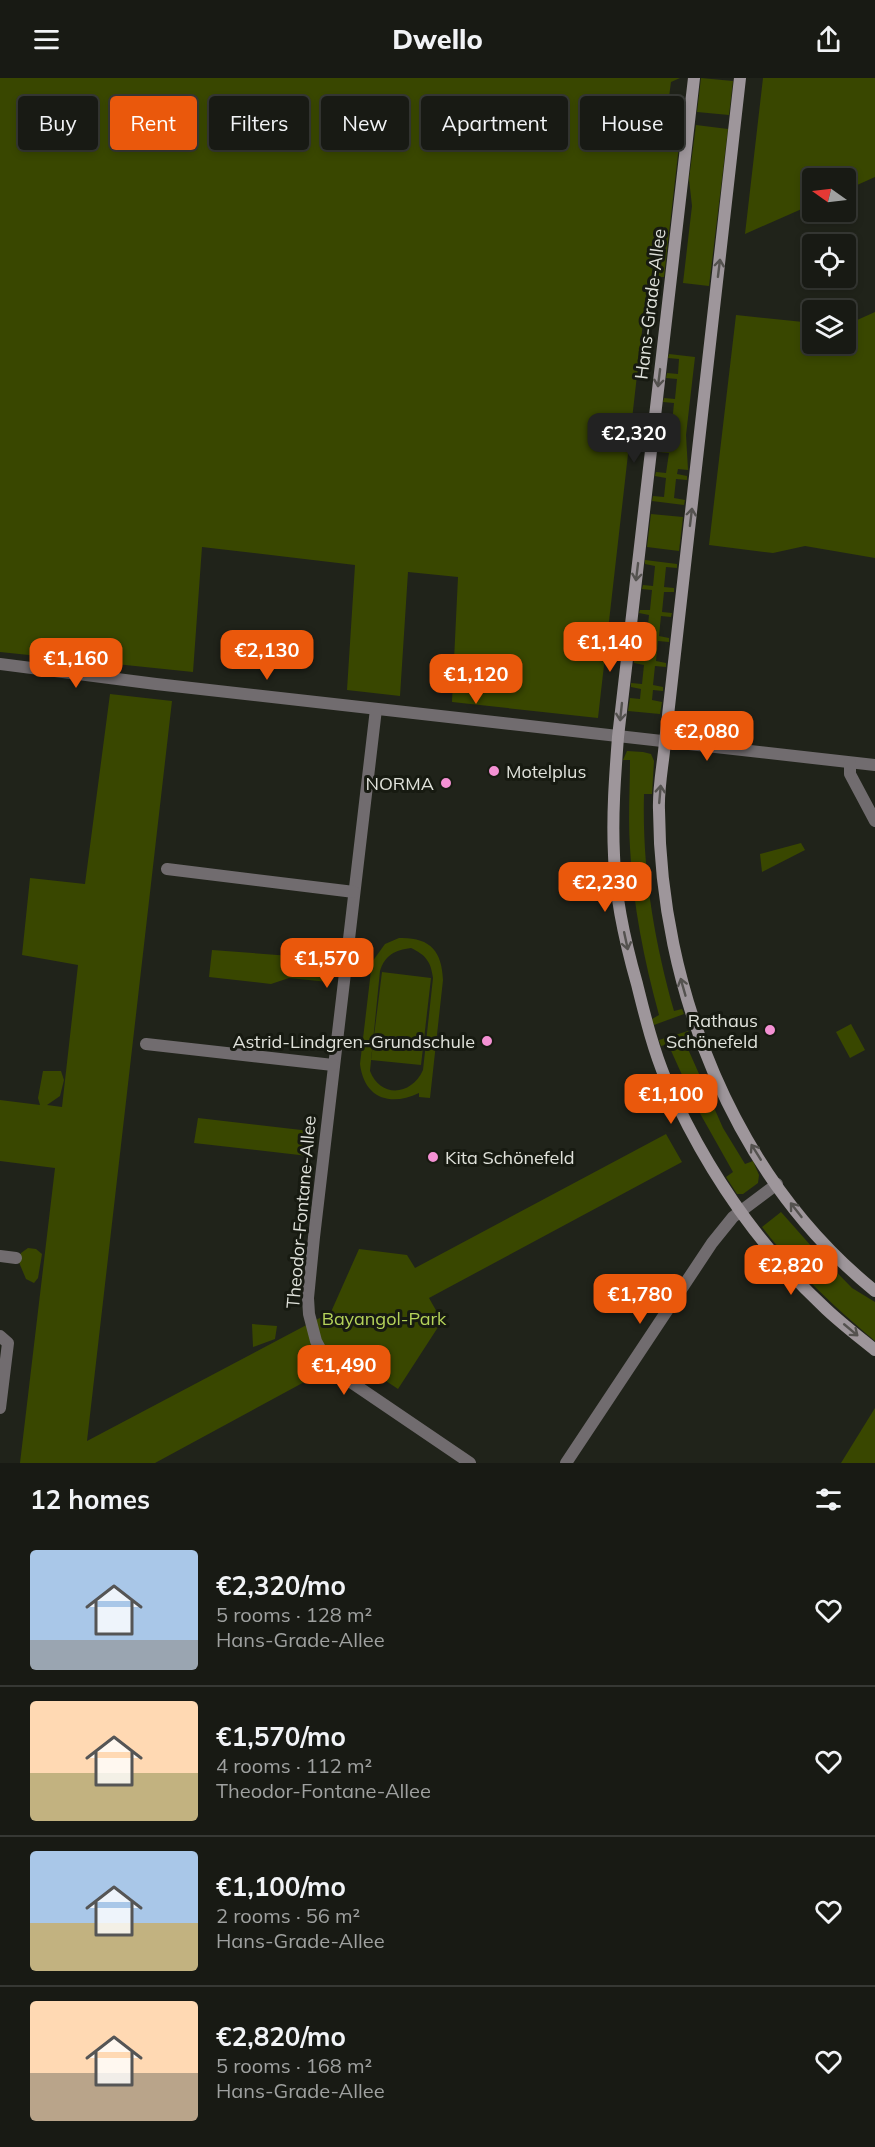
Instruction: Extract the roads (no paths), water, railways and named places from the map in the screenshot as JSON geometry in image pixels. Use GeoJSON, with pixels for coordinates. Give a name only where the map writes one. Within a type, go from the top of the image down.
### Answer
{"type":"FeatureCollection","features":[{"type":"Feature","properties":{"kind":"street","name":"Hans-Grade-Allee"},"geometry":{"type":"LineString","coordinates":[[694,78],[618,737],[614,792],[614,856],[620,912],[650,1033],[666,1079],[693,1135],[740,1211],[780,1262],[827,1310],[875,1350]]}},
{"type":"Feature","properties":{"kind":"street"},"geometry":{"type":"LineString","coordinates":[[740,78],[658,808],[661,867],[676,963],[693,1018],[724,1095],[777,1184],[798,1213],[833,1252],[875,1291]]}},
{"type":"Feature","properties":{"kind":"street"},"geometry":{"type":"LineString","coordinates":[[0,664],[875,765]]}},
{"type":"Feature","properties":{"kind":"street","name":"Theodor-Fontane-Allee"},"geometry":{"type":"LineString","coordinates":[[376,709],[333,1065],[308,1298],[309,1314],[315,1341],[325,1358],[339,1374],[470,1463]]}},
{"type":"Feature","properties":{"kind":"street"},"geometry":{"type":"LineString","coordinates":[[850,763],[850,774],[875,821]]}},
{"type":"Feature","properties":{"kind":"street"},"geometry":{"type":"LineString","coordinates":[[166,869],[354,892]]}},
{"type":"Feature","properties":{"kind":"street"},"geometry":{"type":"LineString","coordinates":[[146,1044],[333,1065]]}},
{"type":"Feature","properties":{"kind":"street"},"geometry":{"type":"LineString","coordinates":[[566,1463],[712,1243],[733,1217],[777,1184]]}},
{"type":"Feature","properties":{"kind":"street"},"geometry":{"type":"LineString","coordinates":[[0,1256],[16,1258]]}},
{"type":"Feature","properties":{"kind":"street"},"geometry":{"type":"LineString","coordinates":[[0,1336],[8,1343],[0,1408]]}},
{"type":"Feature","properties":{"kind":"place","name":"Motelplus"},"geometry":{"type":"Point","coordinates":[494,771]}},
{"type":"Feature","properties":{"kind":"place","name":"NORMA"},"geometry":{"type":"Point","coordinates":[446,783]}},
{"type":"Feature","properties":{"kind":"place","name":"Rathaus Schönefeld"},"geometry":{"type":"Point","coordinates":[770,1030]}},
{"type":"Feature","properties":{"kind":"place","name":"Astrid-Lindgren-Grundschule"},"geometry":{"type":"Point","coordinates":[487,1041]}},
{"type":"Feature","properties":{"kind":"place","name":"Kita Schönefeld"},"geometry":{"type":"Point","coordinates":[433,1157]}},
{"type":"Feature","properties":{"kind":"park label","name":"Bayangol-Park"},"geometry":{"type":"Point","coordinates":[384,1318]}}]}
